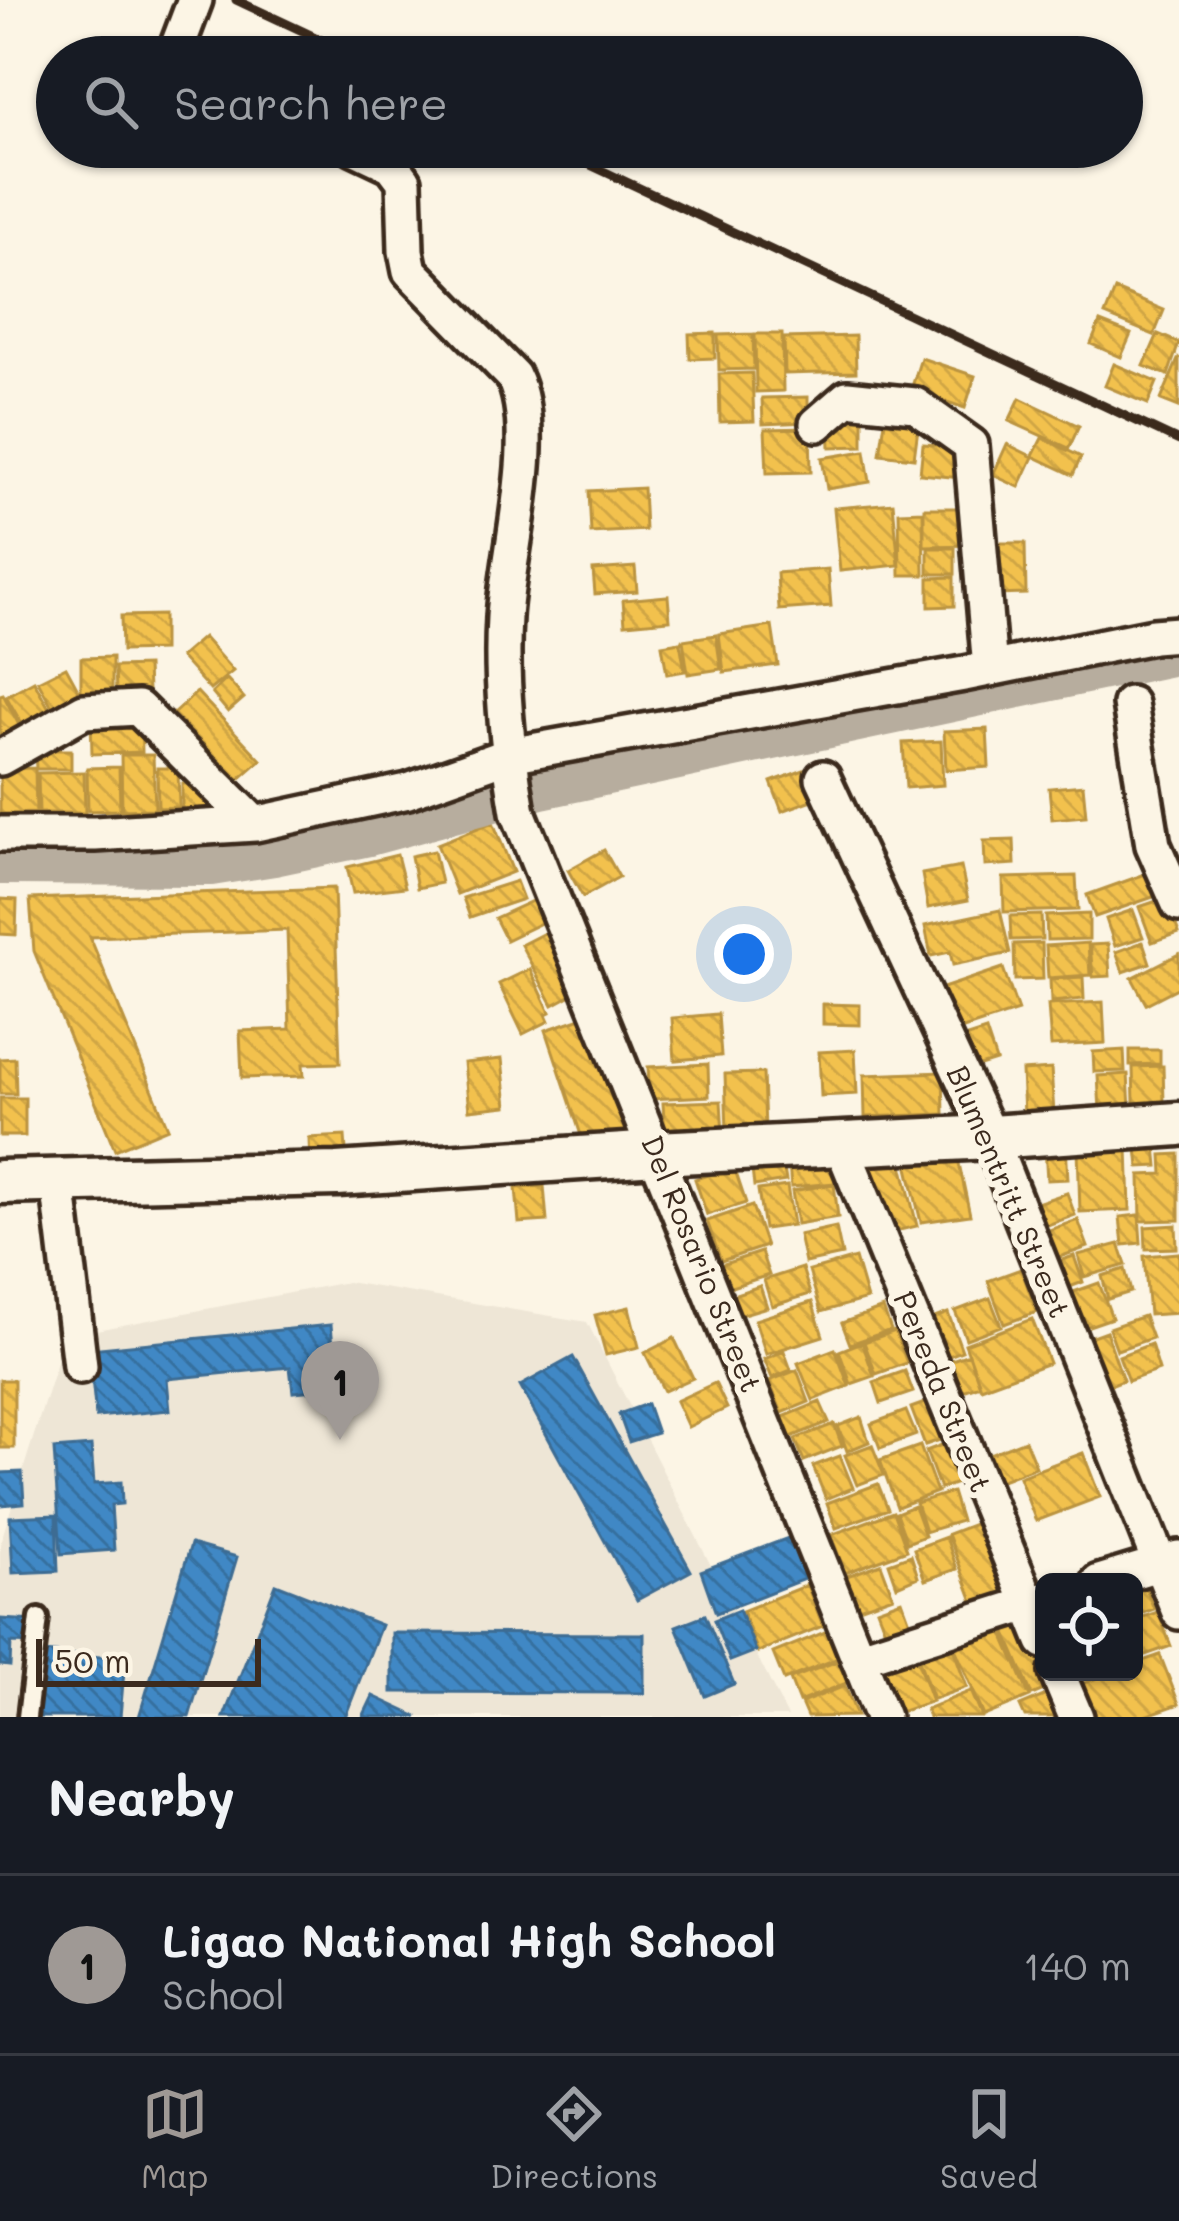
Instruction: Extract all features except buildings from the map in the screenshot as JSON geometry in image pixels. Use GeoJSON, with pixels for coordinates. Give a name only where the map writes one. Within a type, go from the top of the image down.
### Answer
{"type":"FeatureCollection","features":[{"type":"Feature","properties":{"kind":"street"},"geometry":{"type":"LineString","coordinates":[[181,36],[195,0]]}},
{"type":"Feature","properties":{"kind":"street","name":"Del Rosario Street"},"geometry":{"type":"LineString","coordinates":[[394,168],[404,181],[410,271],[513,376],[521,393],[526,436],[504,613],[502,672],[518,812],[882,1717]]}},
{"type":"Feature","properties":{"kind":"street"},"geometry":{"type":"LineString","coordinates":[[817,424],[847,398],[915,404],[971,445],[990,669]]}},
{"type":"Feature","properties":{"kind":"street"},"geometry":{"type":"LineString","coordinates":[[0,834],[95,834],[255,824],[408,791],[509,760],[1179,634]]}},
{"type":"Feature","properties":{"kind":"street"},"geometry":{"type":"LineString","coordinates":[[1130,704],[1153,845],[1179,904]]}},
{"type":"Feature","properties":{"kind":"street"},"geometry":{"type":"LineString","coordinates":[[0,758],[83,711],[138,708],[255,824]]}},
{"type":"Feature","properties":{"kind":"street","name":"Blumentritt Street"},"geometry":{"type":"LineString","coordinates":[[823,778],[990,1137],[1169,1561],[1179,1612]]}},
{"type":"Feature","properties":{"kind":"street"},"geometry":{"type":"LineString","coordinates":[[0,1182],[337,1174],[1179,1124]]}},
{"type":"Feature","properties":{"kind":"street","name":"Pereda Street"},"geometry":{"type":"LineString","coordinates":[[841,1144],[1035,1599]]}},
{"type":"Feature","properties":{"kind":"street"},"geometry":{"type":"LineString","coordinates":[[58,1180],[80,1366]]}},
{"type":"Feature","properties":{"kind":"street"},"geometry":{"type":"LineString","coordinates":[[1129,1573],[1169,1561]]}},
{"type":"Feature","properties":{"kind":"street"},"geometry":{"type":"LineString","coordinates":[[858,1658],[1035,1601]]}},
{"type":"Feature","properties":{"kind":"street"},"geometry":{"type":"LineString","coordinates":[[1061,1681],[1076,1717]]}},
{"type":"Feature","properties":{"kind":"lane"},"geometry":{"type":"LineString","coordinates":[[28,1717],[39,1618]]}},
{"type":"Feature","properties":{"kind":"shaded area"},"geometry":{"type":"Polygon","coordinates":[[[347,1282],[587,1322],[788,1717],[0,1717],[0,1544],[65,1336],[347,1282]]]}},
{"type":"Feature","properties":{"kind":"waterway"},"geometry":{"type":"LineString","coordinates":[[0,858],[210,859],[273,849],[368,829],[540,782],[1179,647]]}},
{"type":"Feature","properties":{"kind":"railway"},"geometry":{"type":"LineString","coordinates":[[236,0],[313,36]]}},
{"type":"Feature","properties":{"kind":"railway"},"geometry":{"type":"LineString","coordinates":[[597,168],[1179,441]]}},
{"type":"Feature","properties":{"kind":"place","name":"Ligao National High School"},"geometry":{"type":"Point","coordinates":[340,1440]}}]}
